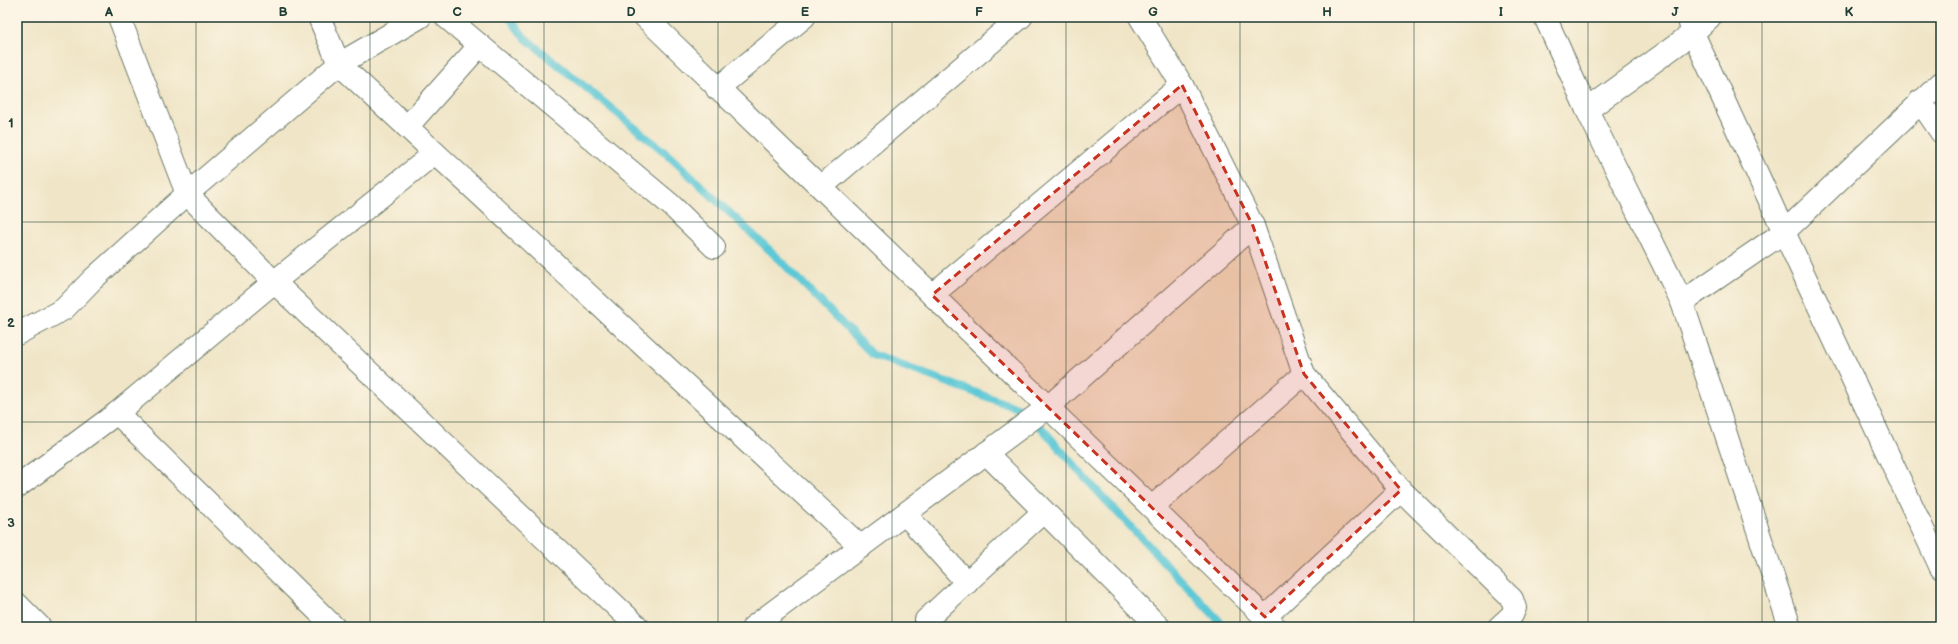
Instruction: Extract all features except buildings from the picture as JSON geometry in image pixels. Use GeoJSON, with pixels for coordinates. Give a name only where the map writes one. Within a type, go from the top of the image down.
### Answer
{"type":"FeatureCollection","features":[{"type":"Feature","properties":{"kind":"street"},"geometry":{"type":"LineString","coordinates":[[119,17],[187,194],[274,282],[638,627]]}},
{"type":"Feature","properties":{"kind":"street"},"geometry":{"type":"LineString","coordinates":[[319,17],[338,64],[861,547]]}},
{"type":"Feature","properties":{"kind":"street"},"geometry":{"type":"LineString","coordinates":[[17,334],[64,309],[92,280],[187,194],[338,64],[420,17]]}},
{"type":"Feature","properties":{"kind":"street"},"geometry":{"type":"LineString","coordinates":[[446,17],[671,205],[714,247]]}},
{"type":"Feature","properties":{"kind":"street"},"geometry":{"type":"LineString","coordinates":[[645,17],[717,89],[932,295],[1046,409],[1152,507],[1270,622],[1401,490]]}},
{"type":"Feature","properties":{"kind":"street"},"geometry":{"type":"LineString","coordinates":[[717,89],[804,17]]}},
{"type":"Feature","properties":{"kind":"street"},"geometry":{"type":"LineString","coordinates":[[821,187],[1021,17]]}},
{"type":"Feature","properties":{"kind":"street"},"geometry":{"type":"LineString","coordinates":[[1140,17],[1182,85],[1253,226],[1304,374],[1401,490],[1512,599],[1516,608],[1512,615],[1499,627]]}},
{"type":"Feature","properties":{"kind":"street"},"geometry":{"type":"LineString","coordinates":[[1545,17],[1587,110],[1682,302],[1790,627]]}},
{"type":"Feature","properties":{"kind":"street"},"geometry":{"type":"LineString","coordinates":[[1587,110],[1691,25],[1710,17]]}},
{"type":"Feature","properties":{"kind":"street"},"geometry":{"type":"LineString","coordinates":[[1691,25],[1784,232],[1941,568]]}},
{"type":"Feature","properties":{"kind":"street"},"geometry":{"type":"LineString","coordinates":[[407,127],[480,45]]}},
{"type":"Feature","properties":{"kind":"street"},"geometry":{"type":"LineString","coordinates":[[1682,302],[1784,232],[1941,82]]}},
{"type":"Feature","properties":{"kind":"street"},"geometry":{"type":"LineString","coordinates":[[932,295],[1182,85]]}},
{"type":"Feature","properties":{"kind":"street"},"geometry":{"type":"LineString","coordinates":[[1920,101],[1941,132]]}},
{"type":"Feature","properties":{"kind":"street"},"geometry":{"type":"LineString","coordinates":[[17,487],[117,413],[274,282],[435,153]]}},
{"type":"Feature","properties":{"kind":"street"},"geometry":{"type":"LineString","coordinates":[[753,627],[1046,409],[1253,226]]}},
{"type":"Feature","properties":{"kind":"street"},"geometry":{"type":"LineString","coordinates":[[1152,507],[1304,374]]}},
{"type":"Feature","properties":{"kind":"street"},"geometry":{"type":"LineString","coordinates":[[117,413],[334,627]]}},
{"type":"Feature","properties":{"kind":"street"},"geometry":{"type":"LineString","coordinates":[[986,453],[1159,627]]}},
{"type":"Feature","properties":{"kind":"street"},"geometry":{"type":"LineString","coordinates":[[926,627],[926,620],[1044,512]]}},
{"type":"Feature","properties":{"kind":"street"},"geometry":{"type":"LineString","coordinates":[[905,514],[967,583]]}},
{"type":"Feature","properties":{"kind":"street"},"geometry":{"type":"LineString","coordinates":[[17,604],[40,627]]}},
{"type":"Feature","properties":{"kind":"highlighted area"},"geometry":{"type":"Polygon","coordinates":[[[1182,85],[1253,226],[1304,374],[1401,490],[1265,617],[932,295],[1182,85]]]}},
{"type":"Feature","properties":{"kind":"waterway"},"geometry":{"type":"LineString","coordinates":[[509,17],[524,37],[667,154],[778,258],[873,355],[1028,412],[1085,478],[1225,627]]}}]}
